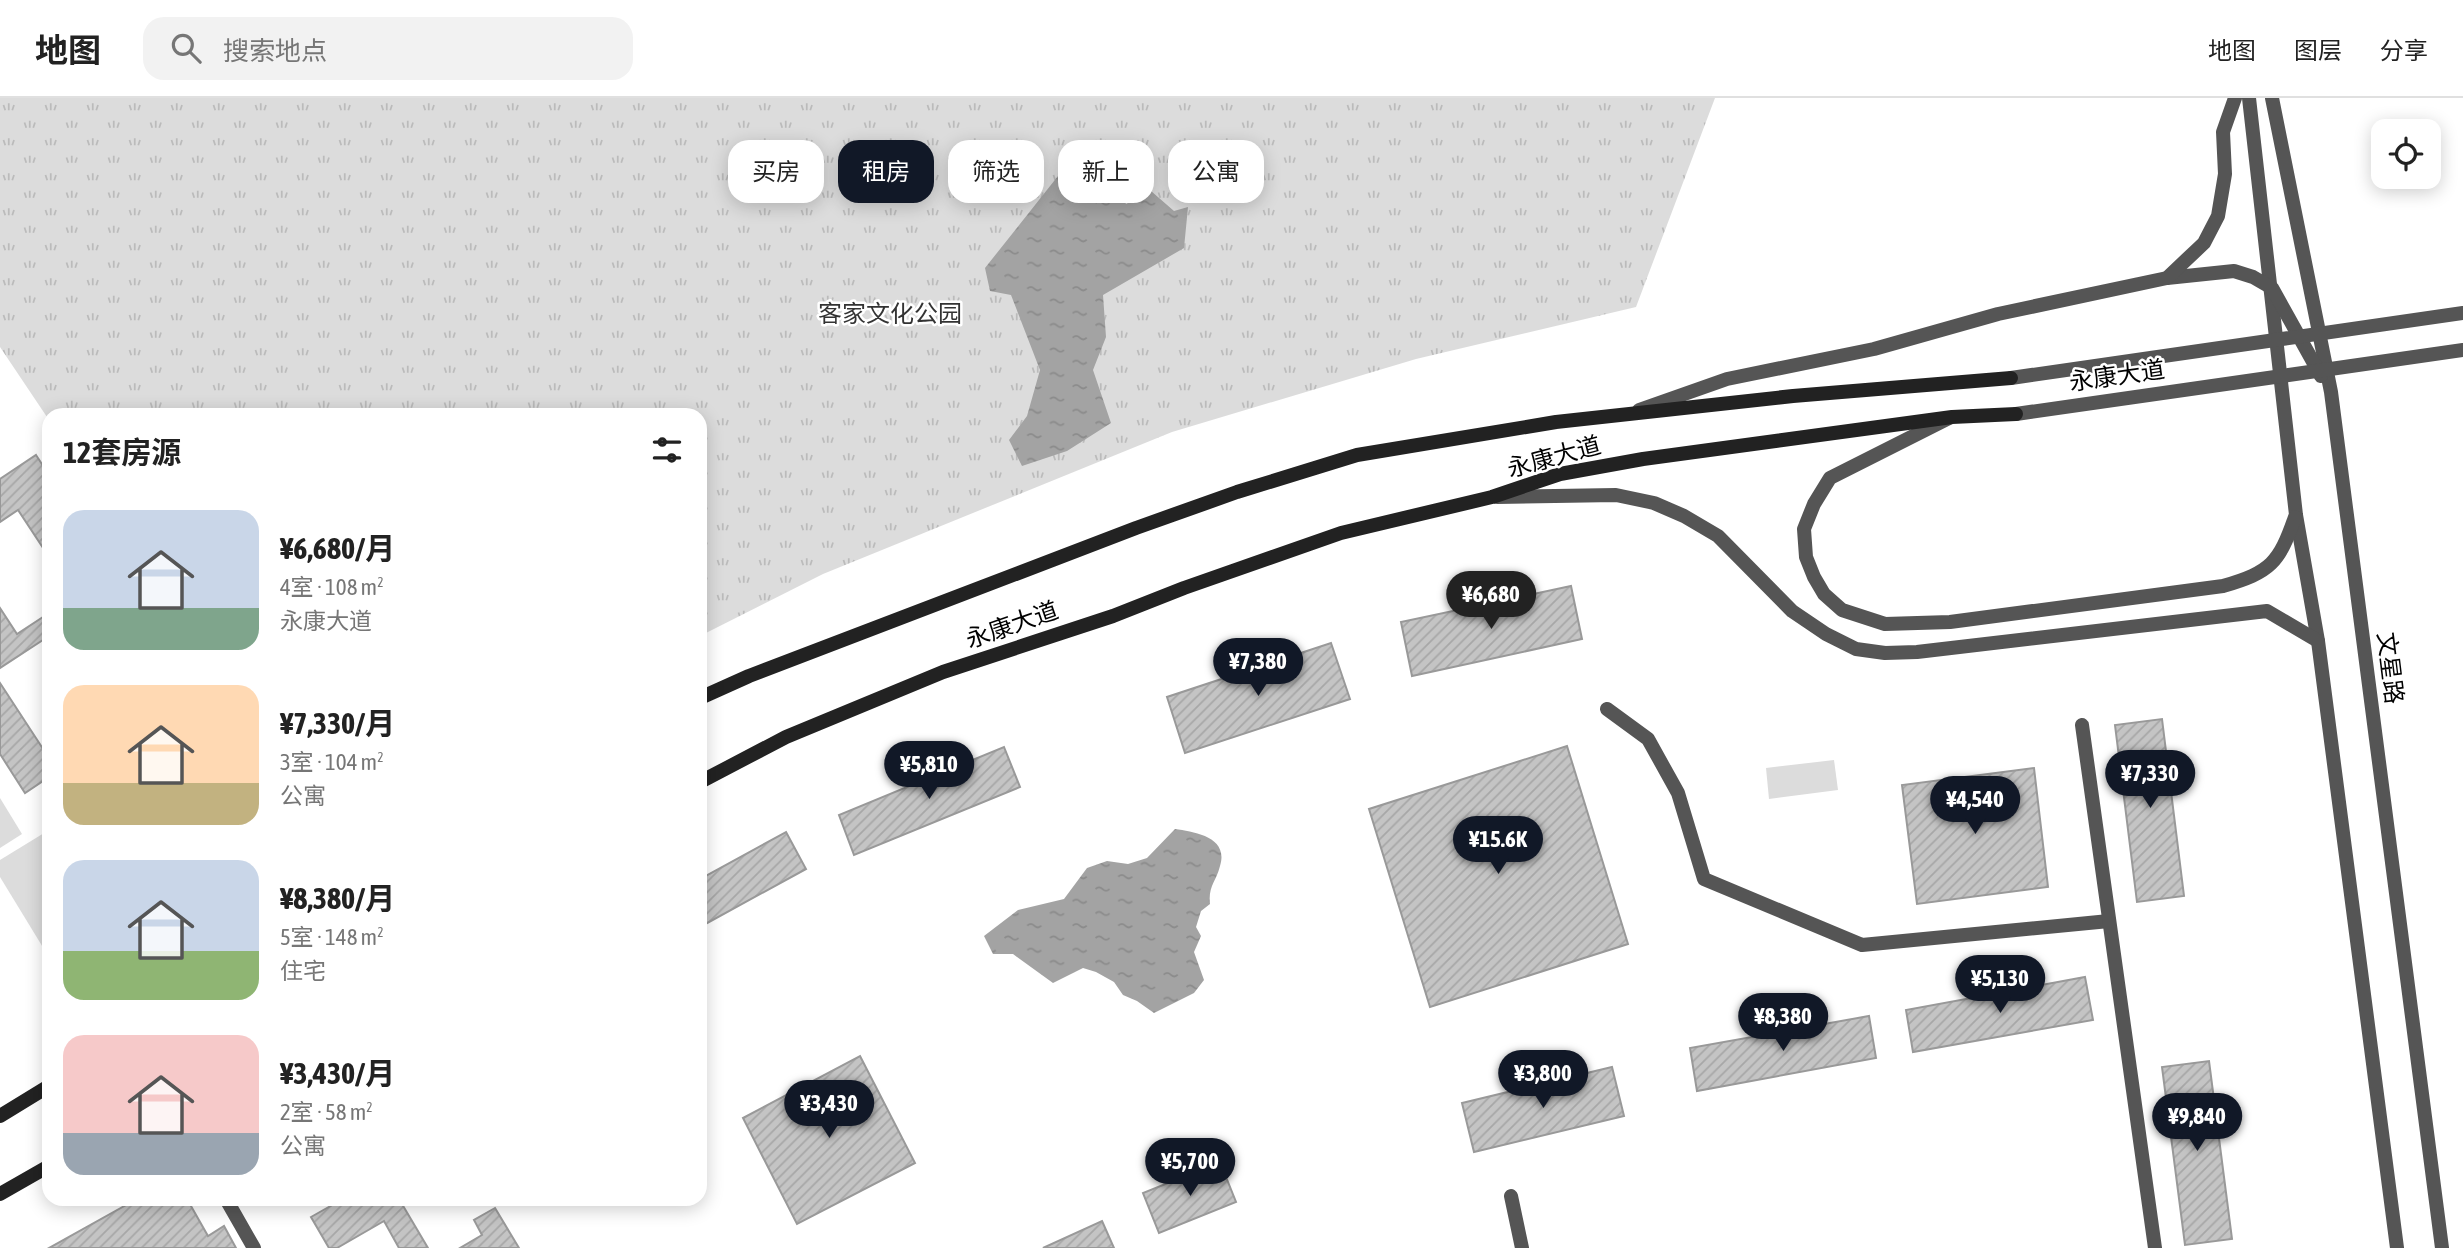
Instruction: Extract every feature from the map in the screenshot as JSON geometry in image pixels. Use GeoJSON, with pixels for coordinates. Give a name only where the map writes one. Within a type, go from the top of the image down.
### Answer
{"type":"FeatureCollection","features":[{"type":"Feature","properties":{"kind":"main road","name":"永康大道"},"geometry":{"type":"LineString","coordinates":[[707,695],[749,676],[1136,528],[1357,454],[1556,422],[1793,396],[2011,378]]}},
{"type":"Feature","properties":{"kind":"main road","name":"永康大道"},"geometry":{"type":"LineString","coordinates":[[707,778],[786,737],[943,672],[1113,616],[1340,533],[1492,497],[1560,474],[1619,463],[1952,416],[2016,414]]}},
{"type":"Feature","properties":{"kind":"main road"},"geometry":{"type":"LineString","coordinates":[[0,1116],[42,1090]]}},
{"type":"Feature","properties":{"kind":"main road"},"geometry":{"type":"LineString","coordinates":[[0,1194],[42,1170]]}},
{"type":"Feature","properties":{"kind":"street"},"geometry":{"type":"LineString","coordinates":[[2167,278],[2204,243],[2218,216],[2225,174],[2223,132],[2235,98]]}},
{"type":"Feature","properties":{"kind":"street"},"geometry":{"type":"LineString","coordinates":[[2249,98],[2296,515],[2318,640],[2397,1248]]}},
{"type":"Feature","properties":{"kind":"street","name":"文星路"},"geometry":{"type":"LineString","coordinates":[[2272,98],[2331,392],[2442,1248]]}},
{"type":"Feature","properties":{"kind":"street"},"geometry":{"type":"LineString","coordinates":[[1628,414],[1727,379],[1874,349],[1998,314],[2167,278],[2234,271],[2253,277],[2272,288],[2331,392]]}},
{"type":"Feature","properties":{"kind":"street","name":"永康大道"},"geometry":{"type":"LineString","coordinates":[[2011,378],[2463,313]]}},
{"type":"Feature","properties":{"kind":"street","name":"永康大道"},"geometry":{"type":"LineString","coordinates":[[2016,414],[2463,350]]}},
{"type":"Feature","properties":{"kind":"street"},"geometry":{"type":"LineString","coordinates":[[1952,416],[1830,478],[1814,504],[1804,529],[1806,557],[1824,594],[1842,610],[1885,624],[1950,622],[2224,586],[2251,578],[2272,565],[2285,544],[2296,515]]}},
{"type":"Feature","properties":{"kind":"street"},"geometry":{"type":"LineString","coordinates":[[1492,497],[1616,495],[1654,503],[1684,516],[1718,536],[1792,611],[1826,635],[1856,649],[1917,653],[2267,611],[2318,640]]}},
{"type":"Feature","properties":{"kind":"street"},"geometry":{"type":"LineString","coordinates":[[1607,709],[1648,738],[1678,793],[1704,879],[1862,945],[2109,921]]}},
{"type":"Feature","properties":{"kind":"street"},"geometry":{"type":"LineString","coordinates":[[2082,725],[2155,1248]]}},
{"type":"Feature","properties":{"kind":"street"},"geometry":{"type":"LineString","coordinates":[[1511,1196],[1522,1248]]}},
{"type":"Feature","properties":{"kind":"street"},"geometry":{"type":"LineString","coordinates":[[230,1206],[254,1248]]}},
{"type":"Feature","properties":{"kind":"green space","name":"客家文化公园"},"geometry":{"type":"Polygon","coordinates":[[[0,98],[1715,98],[1636,307],[1416,359],[1172,432],[823,574],[707,632],[707,408],[42,410],[0,347],[0,98]]]}},
{"type":"Feature","properties":{"kind":"green space"},"geometry":{"type":"Polygon","coordinates":[[[1834,760],[1838,790],[1769,799],[1766,768],[1834,760]]]}},
{"type":"Feature","properties":{"kind":"green space"},"geometry":{"type":"Polygon","coordinates":[[[0,798],[22,834],[0,848],[0,798]]]}},
{"type":"Feature","properties":{"kind":"green space"},"geometry":{"type":"Polygon","coordinates":[[[42,834],[42,946],[0,877],[0,860],[42,834]]]}},
{"type":"Feature","properties":{"kind":"water"},"geometry":{"type":"Polygon","coordinates":[[[1058,176],[1058,203],[1154,203],[1154,194],[1174,211],[1188,207],[1184,248],[1103,295],[1106,337],[1093,370],[1111,423],[1067,451],[1022,466],[1009,440],[1027,416],[1040,370],[1011,295],[990,291],[985,268],[1037,203],[1044,203],[1044,194],[1058,176]]]}},
{"type":"Feature","properties":{"kind":"water"},"geometry":{"type":"Polygon","coordinates":[[[1175,829],[1200,834],[1215,842],[1220,848],[1221,856],[1210,893],[1210,904],[1201,911],[1196,927],[1201,936],[1194,952],[1204,980],[1194,993],[1154,1013],[1123,995],[1114,982],[1096,972],[1083,968],[1053,983],[1013,954],[993,954],[984,936],[1018,910],[1064,899],[1087,868],[1107,861],[1128,864],[1147,858],[1175,829]]]}},
{"type":"Feature","properties":{"kind":"building"},"geometry":{"type":"Polygon","coordinates":[[[36,455],[42,464],[42,546],[18,510],[0,522],[0,479],[36,455]]]}},
{"type":"Feature","properties":{"kind":"building"},"geometry":{"type":"Polygon","coordinates":[[[1571,586],[1582,639],[1412,676],[1401,622],[1571,586]]]}},
{"type":"Feature","properties":{"kind":"building"},"geometry":{"type":"Polygon","coordinates":[[[0,608],[17,634],[42,618],[42,641],[0,668],[0,608]]]}},
{"type":"Feature","properties":{"kind":"building"},"geometry":{"type":"Polygon","coordinates":[[[1331,643],[1350,699],[1185,753],[1167,697],[1331,643]]]}},
{"type":"Feature","properties":{"kind":"building"},"geometry":{"type":"Polygon","coordinates":[[[0,683],[42,747],[42,782],[25,793],[0,754],[0,683]]]}},
{"type":"Feature","properties":{"kind":"building"},"geometry":{"type":"Polygon","coordinates":[[[2162,719],[2184,896],[2137,902],[2115,725],[2162,719]]]}},
{"type":"Feature","properties":{"kind":"building"},"geometry":{"type":"Polygon","coordinates":[[[1567,746],[1628,944],[1430,1007],[1369,809],[1567,746]]]}},
{"type":"Feature","properties":{"kind":"building"},"geometry":{"type":"Polygon","coordinates":[[[1004,747],[1020,787],[854,855],[839,815],[1004,747]]]}},
{"type":"Feature","properties":{"kind":"building"},"geometry":{"type":"Polygon","coordinates":[[[2034,768],[2048,887],[1917,904],[1902,785],[2034,768]]]}},
{"type":"Feature","properties":{"kind":"building"},"geometry":{"type":"Polygon","coordinates":[[[786,832],[806,869],[707,923],[707,875],[786,832]]]}},
{"type":"Feature","properties":{"kind":"building"},"geometry":{"type":"Polygon","coordinates":[[[2085,977],[2093,1020],[1913,1052],[1906,1010],[2085,977]]]}},
{"type":"Feature","properties":{"kind":"building"},"geometry":{"type":"Polygon","coordinates":[[[1869,1016],[1876,1058],[1697,1091],[1690,1048],[1869,1016]]]}},
{"type":"Feature","properties":{"kind":"building"},"geometry":{"type":"Polygon","coordinates":[[[860,1056],[915,1163],[797,1224],[743,1118],[860,1056]]]}},
{"type":"Feature","properties":{"kind":"building"},"geometry":{"type":"Polygon","coordinates":[[[2209,1061],[2232,1239],[2185,1245],[2162,1067],[2209,1061]]]}},
{"type":"Feature","properties":{"kind":"building"},"geometry":{"type":"Polygon","coordinates":[[[1612,1067],[1624,1116],[1474,1152],[1462,1103],[1612,1067]]]}},
{"type":"Feature","properties":{"kind":"building"},"geometry":{"type":"Polygon","coordinates":[[[1220,1162],[1236,1202],[1159,1233],[1143,1193],[1220,1162]]]}},
{"type":"Feature","properties":{"kind":"building"},"geometry":{"type":"Polygon","coordinates":[[[124,1206],[191,1206],[208,1236],[224,1226],[236,1248],[49,1248],[124,1206]]]}},
{"type":"Feature","properties":{"kind":"building"},"geometry":{"type":"Polygon","coordinates":[[[331,1206],[403,1206],[428,1248],[399,1248],[384,1221],[337,1248],[329,1248],[311,1217],[331,1206]]]}},
{"type":"Feature","properties":{"kind":"building"},"geometry":{"type":"Polygon","coordinates":[[[495,1208],[519,1248],[460,1248],[482,1235],[474,1220],[495,1208]]]}},
{"type":"Feature","properties":{"kind":"building"},"geometry":{"type":"Polygon","coordinates":[[[1102,1221],[1114,1248],[1043,1248],[1102,1221]]]}}]}
